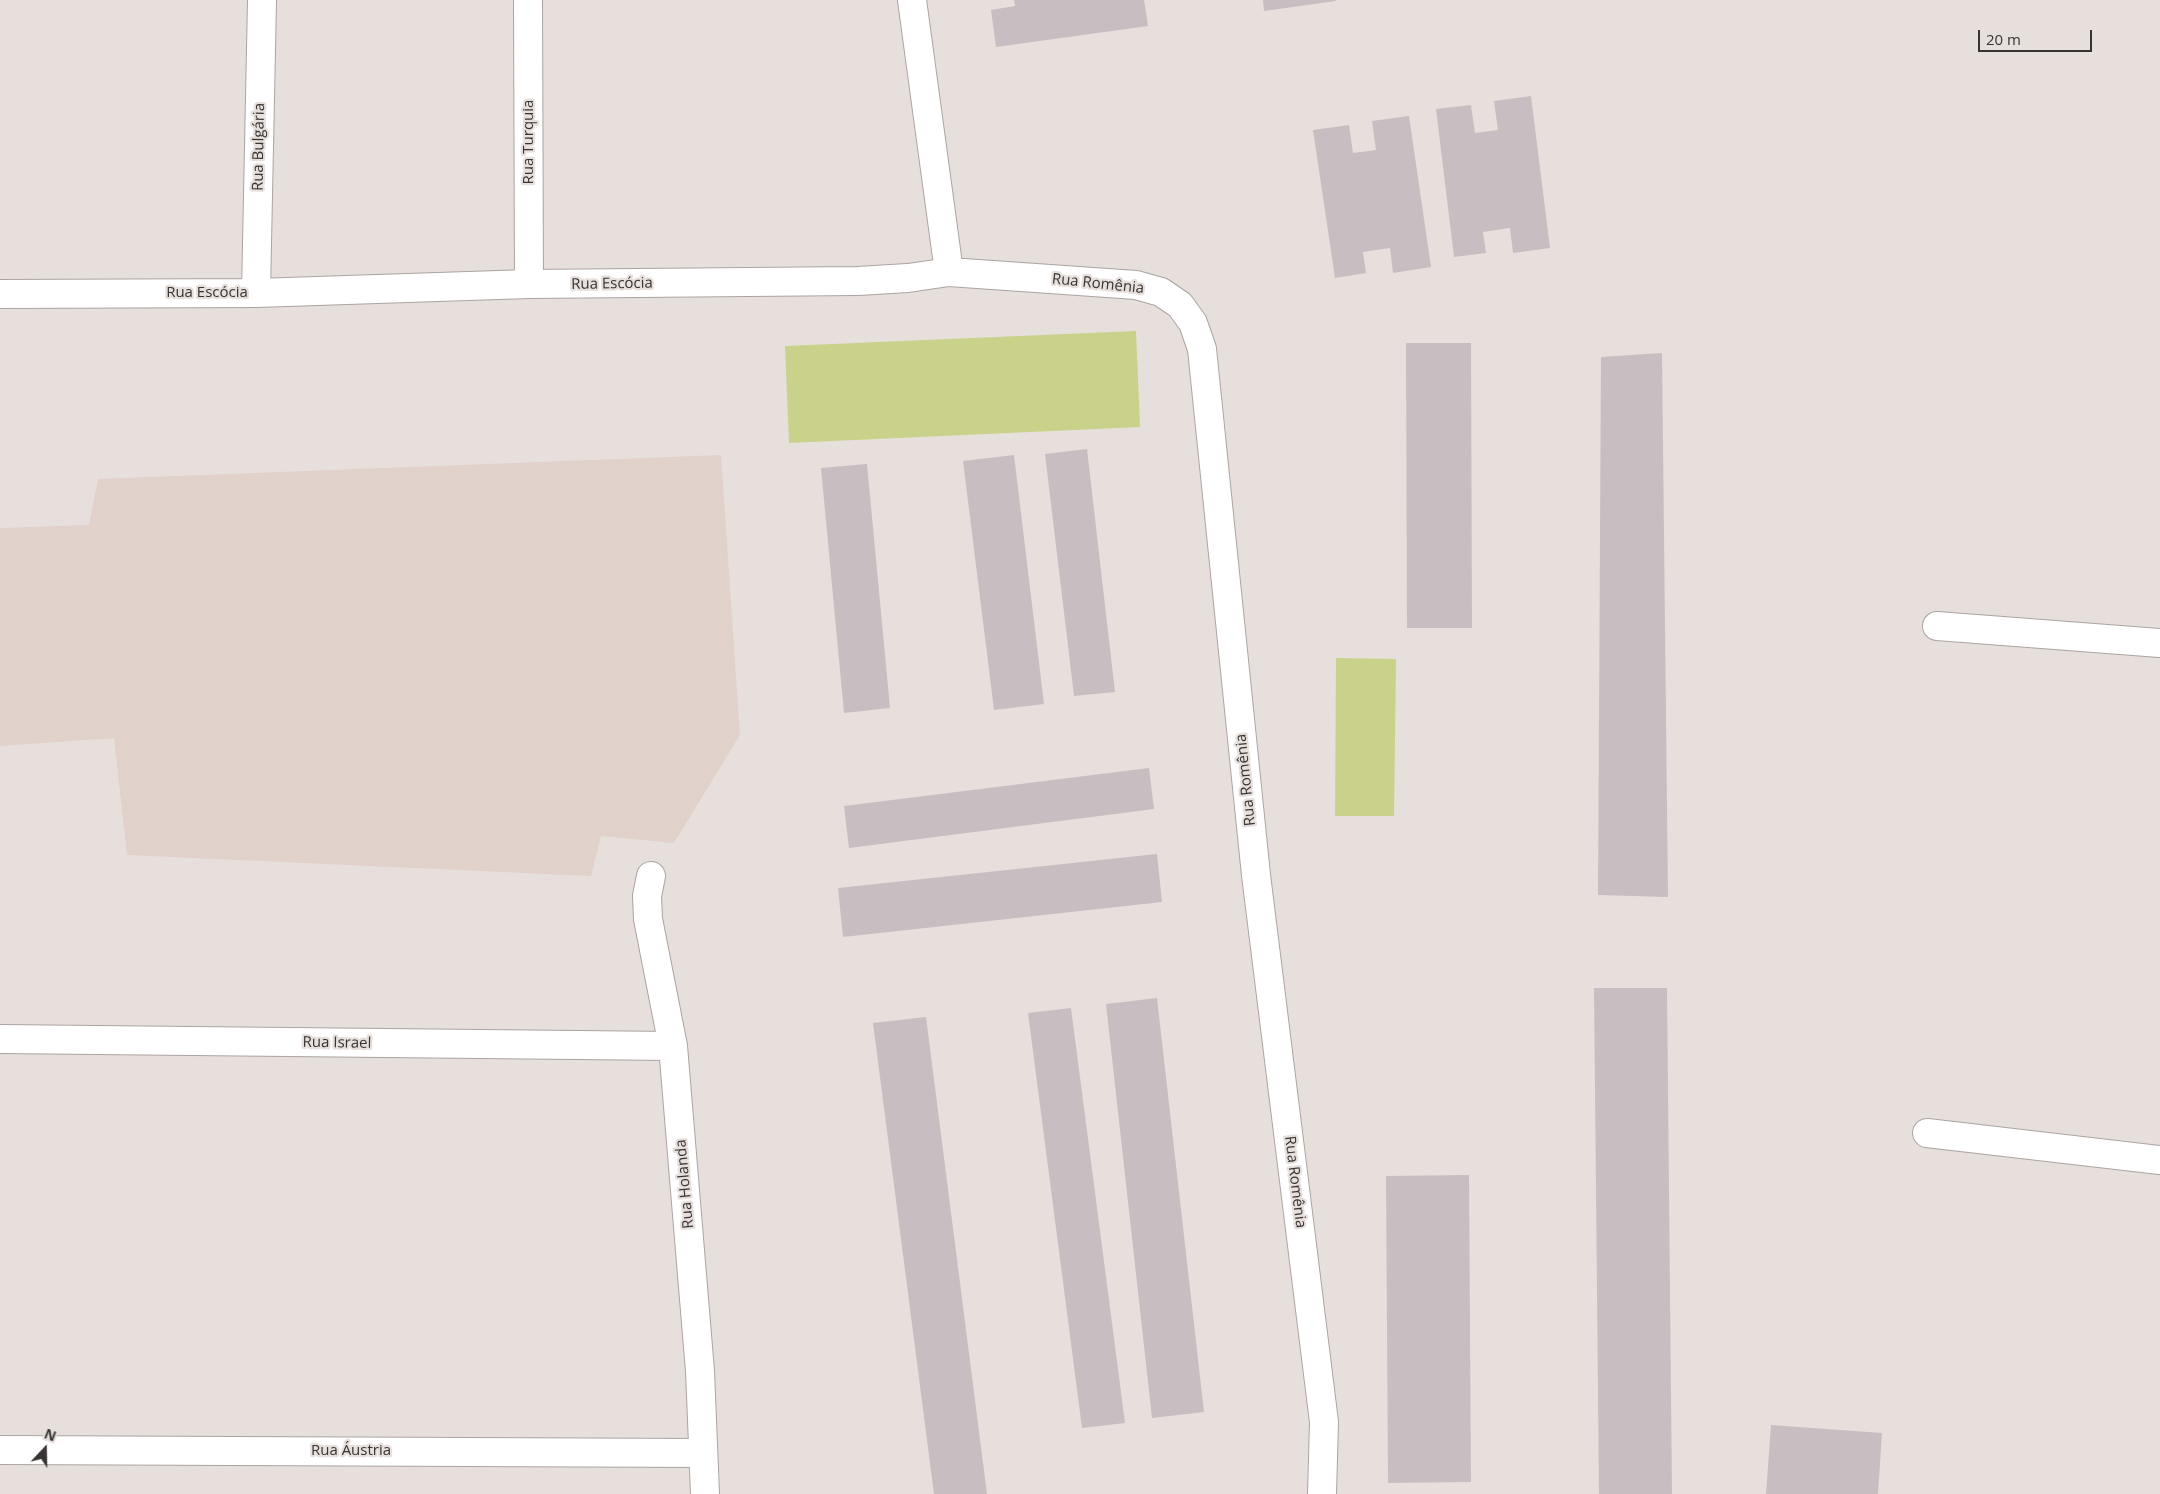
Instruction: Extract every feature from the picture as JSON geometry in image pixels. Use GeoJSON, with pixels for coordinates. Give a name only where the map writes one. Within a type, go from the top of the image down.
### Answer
{"type":"FeatureCollection","features":[{"type":"Feature","properties":{"kind":"street","name":"Rua Bulgária"},"geometry":{"type":"LineString","coordinates":[[256,293],[262,0]]}},
{"type":"Feature","properties":{"kind":"street","name":"Rua Turquia"},"geometry":{"type":"LineString","coordinates":[[528,0],[530,284]]}},
{"type":"Feature","properties":{"kind":"street"},"geometry":{"type":"LineString","coordinates":[[912,0],[949,272]]}},
{"type":"Feature","properties":{"kind":"street","name":"Rua Escócia"},"geometry":{"type":"LineString","coordinates":[[0,294],[256,293],[530,284],[858,281],[908,278],[949,272]]}},
{"type":"Feature","properties":{"kind":"street","name":"Rua Romênia"},"geometry":{"type":"LineString","coordinates":[[949,272],[1136,284],[1161,292],[1180,305],[1193,322],[1202,349],[1256,875],[1324,1422],[1322,1494]]}},
{"type":"Feature","properties":{"kind":"street"},"geometry":{"type":"LineString","coordinates":[[1937,626],[2160,643]]}},
{"type":"Feature","properties":{"kind":"street","name":"Rua Holanda"},"geometry":{"type":"LineString","coordinates":[[651,876],[647,896],[648,920],[673,1046],[700,1371],[705,1494]]}},
{"type":"Feature","properties":{"kind":"street","name":"Rua Israel"},"geometry":{"type":"LineString","coordinates":[[0,1039],[673,1046]]}},
{"type":"Feature","properties":{"kind":"street"},"geometry":{"type":"LineString","coordinates":[[1927,1133],[2160,1160]]}},
{"type":"Feature","properties":{"kind":"street","name":"Rua Áustria"},"geometry":{"type":"LineString","coordinates":[[0,1450],[702,1453]]}},
{"type":"Feature","properties":{"kind":"shaded area"},"geometry":{"type":"Polygon","coordinates":[[[721,455],[740,735],[674,843],[601,836],[591,876],[127,855],[114,738],[0,746],[0,528],[89,525],[98,479],[721,455]]]}},
{"type":"Feature","properties":{"kind":"green space"},"geometry":{"type":"Polygon","coordinates":[[[1136,331],[1140,427],[789,443],[785,346],[1136,331]]]}},
{"type":"Feature","properties":{"kind":"green space"},"geometry":{"type":"Polygon","coordinates":[[[1336,658],[1396,659],[1394,816],[1335,816],[1336,658]]]}},
{"type":"Feature","properties":{"kind":"building"},"geometry":{"type":"Polygon","coordinates":[[[1014,0],[1144,0],[1148,26],[996,47],[991,10],[1015,6],[1014,0]]]}},
{"type":"Feature","properties":{"kind":"building"},"geometry":{"type":"Polygon","coordinates":[[[1263,0],[1335,0],[1336,1],[1264,11],[1263,0]]]}},
{"type":"Feature","properties":{"kind":"building"},"geometry":{"type":"Polygon","coordinates":[[[1531,96],[1550,248],[1513,253],[1510,228],[1483,232],[1486,253],[1454,257],[1436,109],[1471,105],[1475,133],[1498,130],[1494,101],[1531,96]]]}},
{"type":"Feature","properties":{"kind":"building"},"geometry":{"type":"Polygon","coordinates":[[[1409,116],[1431,267],[1393,273],[1390,248],[1363,252],[1366,273],[1335,278],[1313,130],[1349,125],[1353,153],[1376,150],[1372,121],[1409,116]]]}},
{"type":"Feature","properties":{"kind":"building"},"geometry":{"type":"Polygon","coordinates":[[[1406,343],[1471,343],[1472,628],[1407,628],[1406,343]]]}},
{"type":"Feature","properties":{"kind":"building"},"geometry":{"type":"Polygon","coordinates":[[[1662,353],[1668,897],[1598,895],[1601,357],[1662,353]]]}},
{"type":"Feature","properties":{"kind":"building"},"geometry":{"type":"Polygon","coordinates":[[[1087,449],[1115,692],[1074,696],[1045,454],[1087,449]]]}},
{"type":"Feature","properties":{"kind":"building"},"geometry":{"type":"Polygon","coordinates":[[[1014,455],[1044,704],[994,710],[963,461],[1014,455]]]}},
{"type":"Feature","properties":{"kind":"building"},"geometry":{"type":"Polygon","coordinates":[[[867,464],[890,708],[844,713],[821,468],[867,464]]]}},
{"type":"Feature","properties":{"kind":"building"},"geometry":{"type":"Polygon","coordinates":[[[1149,768],[1154,809],[849,848],[844,806],[1149,768]]]}},
{"type":"Feature","properties":{"kind":"building"},"geometry":{"type":"Polygon","coordinates":[[[1157,854],[1162,902],[843,937],[838,888],[1157,854]]]}},
{"type":"Feature","properties":{"kind":"building"},"geometry":{"type":"Polygon","coordinates":[[[1594,988],[1667,988],[1672,1494],[1599,1494],[1594,988]]]}},
{"type":"Feature","properties":{"kind":"building"},"geometry":{"type":"Polygon","coordinates":[[[1157,998],[1204,1412],[1152,1418],[1106,1004],[1157,998]]]}},
{"type":"Feature","properties":{"kind":"building"},"geometry":{"type":"Polygon","coordinates":[[[1071,1008],[1125,1423],[1082,1428],[1028,1013],[1071,1008]]]}},
{"type":"Feature","properties":{"kind":"building"},"geometry":{"type":"Polygon","coordinates":[[[926,1017],[987,1494],[934,1494],[873,1023],[926,1017]]]}},
{"type":"Feature","properties":{"kind":"building"},"geometry":{"type":"Polygon","coordinates":[[[1469,1175],[1471,1482],[1388,1483],[1386,1176],[1469,1175]]]}},
{"type":"Feature","properties":{"kind":"building"},"geometry":{"type":"Polygon","coordinates":[[[1771,1425],[1882,1433],[1878,1494],[1766,1494],[1771,1425]]]}}]}
